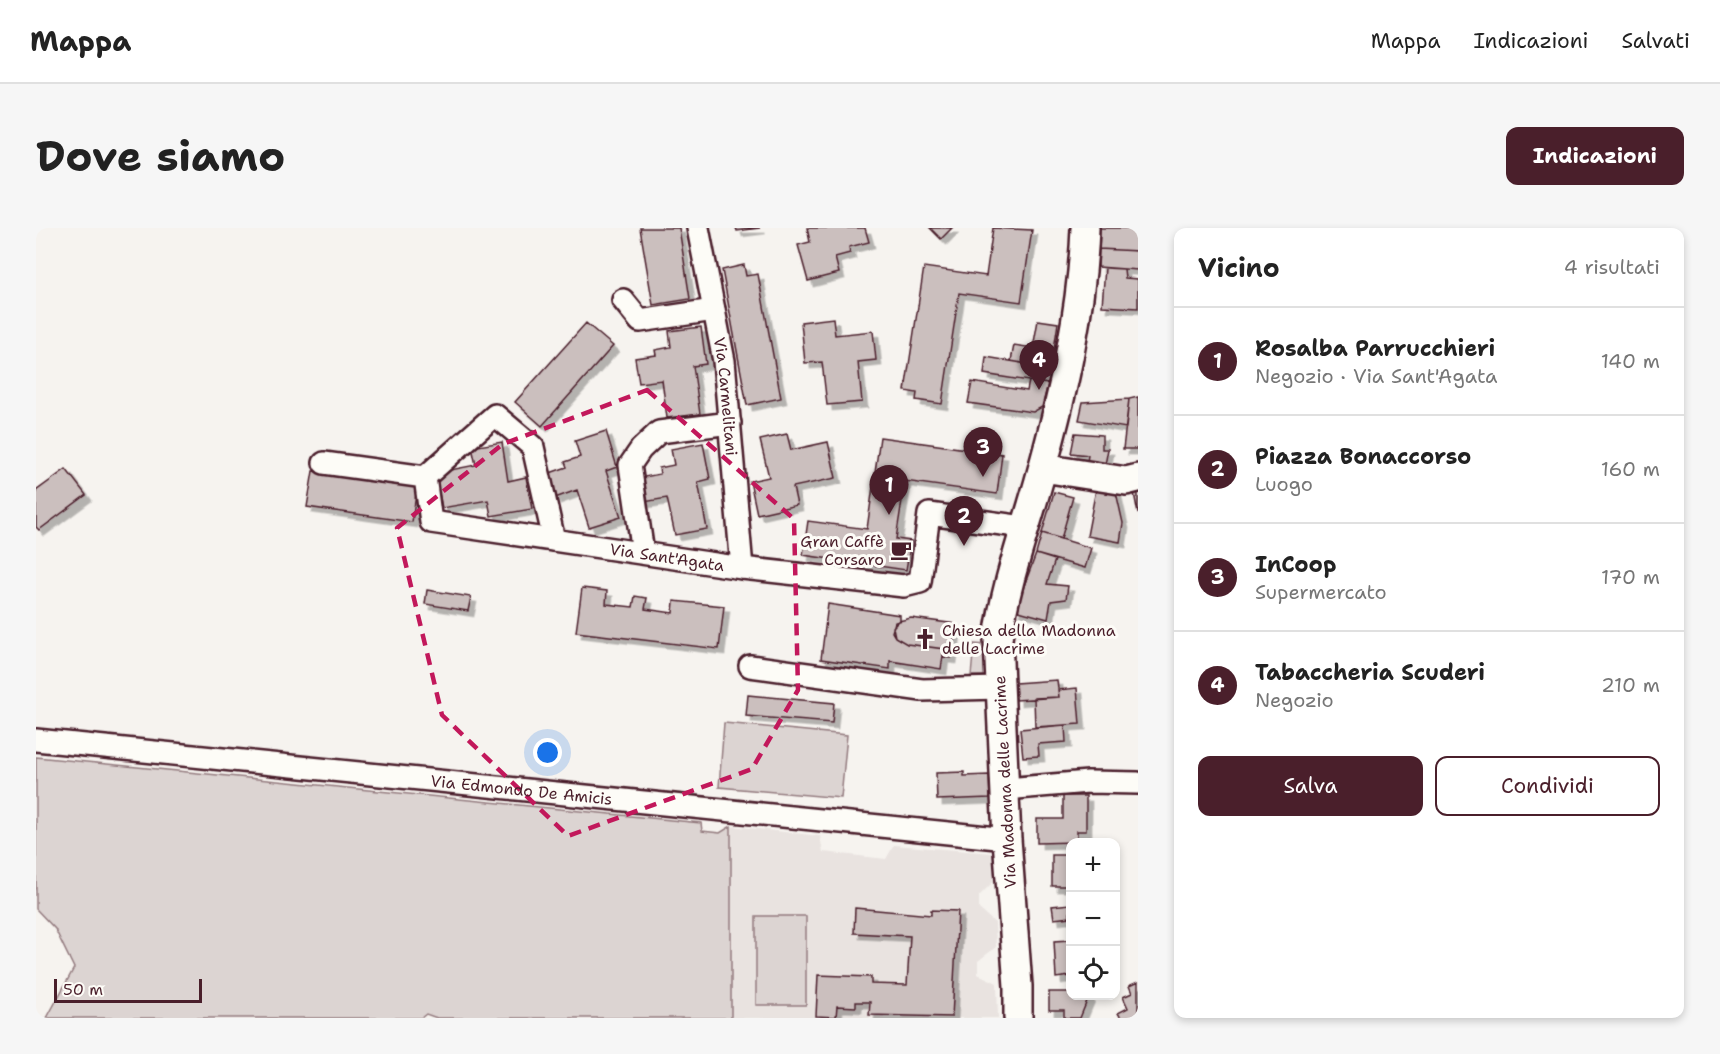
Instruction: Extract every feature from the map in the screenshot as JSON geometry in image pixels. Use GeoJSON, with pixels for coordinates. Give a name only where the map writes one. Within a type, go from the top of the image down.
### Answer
{"type":"FeatureCollection","features":[{"type":"Feature","properties":{"kind":"main road","name":"Via Madonna delle Lacrime"},"geometry":{"type":"LineString","coordinates":[[1018,1018],[998,639],[1002,608],[1043,468],[1076,324],[1085,228]]}},
{"type":"Feature","properties":{"kind":"main road"},"geometry":{"type":"LineString","coordinates":[[1043,468],[1126,481],[1138,478]]}},
{"type":"Feature","properties":{"kind":"main road","name":"Via Madonna delle Lacrime"},"geometry":{"type":"LineString","coordinates":[[1018,986],[1029,1018]]}},
{"type":"Feature","properties":{"kind":"street","name":"Via Carmelitani"},"geometry":{"type":"LineString","coordinates":[[698,228],[724,361],[742,568]]}},
{"type":"Feature","properties":{"kind":"street"},"geometry":{"type":"LineString","coordinates":[[623,300],[640,321],[714,310]]}},
{"type":"Feature","properties":{"kind":"street"},"geometry":{"type":"LineString","coordinates":[[324,463],[425,477],[495,416],[533,447],[554,540]]}},
{"type":"Feature","properties":{"kind":"street"},"geometry":{"type":"LineString","coordinates":[[643,553],[630,465],[641,449],[659,432],[730,423]]}},
{"type":"Feature","properties":{"kind":"street","name":"Via Sant'Agata"},"geometry":{"type":"LineString","coordinates":[[425,477],[430,522],[742,568],[904,586],[920,582],[929,514],[1024,527]]}},
{"type":"Feature","properties":{"kind":"street"},"geometry":{"type":"LineString","coordinates":[[750,666],[922,690],[1000,688]]}},
{"type":"Feature","properties":{"kind":"street","name":"Via Edmondo De Amicis"},"geometry":{"type":"LineString","coordinates":[[36,740],[1007,839]]}},
{"type":"Feature","properties":{"kind":"street"},"geometry":{"type":"LineString","coordinates":[[1005,789],[1088,782],[1138,783]]}},
{"type":"Feature","properties":{"kind":"highlighted area"},"geometry":{"type":"Polygon","coordinates":[[[647,390],[794,519],[798,690],[752,769],[568,836],[442,715],[397,528],[503,444],[647,390]]]}},
{"type":"Feature","properties":{"kind":"shaded area"},"geometry":{"type":"Polygon","coordinates":[[[974,644],[988,645],[986,676],[971,676],[974,644]]]}},
{"type":"Feature","properties":{"kind":"shaded area"},"geometry":{"type":"Polygon","coordinates":[[[724,723],[847,735],[841,798],[719,787],[724,723]]]}},
{"type":"Feature","properties":{"kind":"shaded area"},"geometry":{"type":"Polygon","coordinates":[[[36,757],[701,823],[702,831],[720,833],[731,826],[731,1018],[437,1018],[426,1014],[421,1018],[47,1018],[74,968],[55,929],[36,909],[36,757]]]}},
{"type":"Feature","properties":{"kind":"shaded area"},"geometry":{"type":"Polygon","coordinates":[[[731,826],[820,836],[823,852],[886,859],[894,845],[992,853],[994,881],[979,896],[979,909],[995,923],[996,947],[978,961],[978,974],[997,983],[998,1018],[731,1018],[731,826]]]}},
{"type":"Feature","properties":{"kind":"shaded area"},"geometry":{"type":"Polygon","coordinates":[[[756,916],[806,916],[806,1005],[756,1005],[756,916]]]}},
{"type":"Feature","properties":{"kind":"building"},"geometry":{"type":"Polygon","coordinates":[[[640,228],[679,228],[690,299],[653,305],[640,228]]]}},
{"type":"Feature","properties":{"kind":"building"},"geometry":{"type":"Polygon","coordinates":[[[736,228],[760,228],[737,231],[736,228]]]}},
{"type":"Feature","properties":{"kind":"building"},"geometry":{"type":"Polygon","coordinates":[[[807,228],[865,228],[869,242],[849,247],[850,253],[835,257],[839,273],[808,281],[798,245],[810,242],[807,228]]]}},
{"type":"Feature","properties":{"kind":"building"},"geometry":{"type":"Polygon","coordinates":[[[930,228],[952,228],[941,239],[930,228]]]}},
{"type":"Feature","properties":{"kind":"building"},"geometry":{"type":"Polygon","coordinates":[[[993,228],[1032,230],[1021,302],[959,293],[942,404],[916,400],[917,393],[905,391],[924,267],[986,276],[993,228]]]}},
{"type":"Feature","properties":{"kind":"building"},"geometry":{"type":"Polygon","coordinates":[[[1100,228],[1138,228],[1138,251],[1099,249],[1100,228]]]}},
{"type":"Feature","properties":{"kind":"building"},"geometry":{"type":"Polygon","coordinates":[[[1099,249],[1138,251],[1138,270],[1098,267],[1099,249]]]}},
{"type":"Feature","properties":{"kind":"building"},"geometry":{"type":"Polygon","coordinates":[[[744,265],[746,276],[758,274],[781,398],[747,405],[722,270],[744,265]]]}},
{"type":"Feature","properties":{"kind":"building"},"geometry":{"type":"Polygon","coordinates":[[[1105,268],[1124,269],[1125,278],[1138,279],[1138,308],[1102,306],[1105,268]]]}},
{"type":"Feature","properties":{"kind":"building"},"geometry":{"type":"Polygon","coordinates":[[[833,318],[835,335],[873,331],[876,360],[858,362],[862,402],[827,405],[822,362],[805,363],[801,322],[833,318]]]}},
{"type":"Feature","properties":{"kind":"building"},"geometry":{"type":"Polygon","coordinates":[[[1038,320],[1058,323],[1051,368],[1011,361],[1014,345],[1033,348],[1038,320]]]}},
{"type":"Feature","properties":{"kind":"building"},"geometry":{"type":"Polygon","coordinates":[[[586,323],[613,346],[542,426],[515,402],[586,323]]]}},
{"type":"Feature","properties":{"kind":"building"},"geometry":{"type":"Polygon","coordinates":[[[701,327],[706,364],[693,366],[700,414],[667,418],[662,380],[639,383],[635,358],[656,355],[655,350],[671,347],[669,331],[701,327]]]}},
{"type":"Feature","properties":{"kind":"building"},"geometry":{"type":"Polygon","coordinates":[[[986,357],[1051,368],[1048,384],[984,374],[986,357]]]}},
{"type":"Feature","properties":{"kind":"building"},"geometry":{"type":"Polygon","coordinates":[[[1029,381],[1048,384],[1042,407],[1033,412],[968,403],[972,382],[1027,391],[1029,381]]]}},
{"type":"Feature","properties":{"kind":"building"},"geometry":{"type":"Polygon","coordinates":[[[1138,397],[1138,449],[1123,449],[1129,399],[1138,397]]]}},
{"type":"Feature","properties":{"kind":"building"},"geometry":{"type":"Polygon","coordinates":[[[1129,399],[1126,428],[1079,420],[1083,402],[1129,399]]]}},
{"type":"Feature","properties":{"kind":"building"},"geometry":{"type":"Polygon","coordinates":[[[606,431],[617,467],[606,471],[621,517],[589,527],[577,490],[555,498],[547,474],[567,467],[565,462],[580,457],[575,441],[606,431]]]}},
{"type":"Feature","properties":{"kind":"building"},"geometry":{"type":"Polygon","coordinates":[[[1075,433],[1102,435],[1102,449],[1108,449],[1105,465],[1087,462],[1088,455],[1071,453],[1075,433]]]}},
{"type":"Feature","properties":{"kind":"building"},"geometry":{"type":"Polygon","coordinates":[[[787,434],[791,450],[828,442],[836,478],[793,487],[797,505],[757,514],[750,481],[769,477],[760,440],[787,434]]]}},
{"type":"Feature","properties":{"kind":"building"},"geometry":{"type":"Polygon","coordinates":[[[880,437],[1002,454],[997,494],[905,481],[896,539],[911,541],[906,570],[803,555],[808,521],[867,529],[880,437]]]}},
{"type":"Feature","properties":{"kind":"building"},"geometry":{"type":"Polygon","coordinates":[[[502,442],[508,481],[526,477],[532,509],[491,516],[488,500],[442,508],[435,473],[476,465],[472,447],[502,442]]]}},
{"type":"Feature","properties":{"kind":"building"},"geometry":{"type":"Polygon","coordinates":[[[703,443],[710,479],[698,482],[707,529],[675,535],[667,498],[644,502],[639,478],[660,474],[659,468],[674,465],[671,449],[703,443]]]}},
{"type":"Feature","properties":{"kind":"building"},"geometry":{"type":"Polygon","coordinates":[[[66,469],[86,495],[39,530],[36,527],[36,491],[66,469]]]}},
{"type":"Feature","properties":{"kind":"building"},"geometry":{"type":"Polygon","coordinates":[[[313,471],[417,487],[412,522],[307,507],[313,471]]]}},
{"type":"Feature","properties":{"kind":"building"},"geometry":{"type":"Polygon","coordinates":[[[1096,489],[1116,492],[1123,523],[1120,542],[1087,536],[1096,489]]]}},
{"type":"Feature","properties":{"kind":"building"},"geometry":{"type":"Polygon","coordinates":[[[1054,492],[1073,497],[1061,539],[1042,533],[1054,492]]]}},
{"type":"Feature","properties":{"kind":"building"},"geometry":{"type":"Polygon","coordinates":[[[1134,493],[1138,493],[1138,514],[1134,493]]]}},
{"type":"Feature","properties":{"kind":"building"},"geometry":{"type":"Polygon","coordinates":[[[1042,533],[1091,548],[1085,568],[1036,554],[1042,533]]]}},
{"type":"Feature","properties":{"kind":"building"},"geometry":{"type":"Polygon","coordinates":[[[1036,554],[1055,560],[1047,584],[1068,586],[1066,599],[1051,601],[1048,619],[1015,610],[1036,554]]]}},
{"type":"Feature","properties":{"kind":"building"},"geometry":{"type":"Polygon","coordinates":[[[582,588],[607,591],[606,604],[633,607],[635,596],[647,598],[645,609],[673,613],[674,601],[724,606],[719,649],[576,632],[582,588]]]}},
{"type":"Feature","properties":{"kind":"building"},"geometry":{"type":"Polygon","coordinates":[[[427,590],[471,597],[468,611],[425,604],[427,590]]]}},
{"type":"Feature","properties":{"kind":"building"},"geometry":{"type":"Polygon","coordinates":[[[828,604],[900,615],[900,620],[893,627],[895,637],[907,644],[944,649],[941,669],[890,661],[890,669],[821,659],[828,604]]]}},
{"type":"Feature","properties":{"kind":"building","name":"Chiesa della Madonna delle Lacrime"},"geometry":{"type":"Polygon","coordinates":[[[911,618],[956,624],[951,658],[943,657],[944,649],[907,644],[895,637],[892,632],[895,622],[911,618]]]}},
{"type":"Feature","properties":{"kind":"building"},"geometry":{"type":"Polygon","coordinates":[[[1057,680],[1059,697],[1016,700],[1015,683],[1057,680]]]}},
{"type":"Feature","properties":{"kind":"building"},"geometry":{"type":"Polygon","coordinates":[[[1077,688],[1080,724],[1035,727],[1034,698],[1059,697],[1058,690],[1077,688]]]}},
{"type":"Feature","properties":{"kind":"building"},"geometry":{"type":"Polygon","coordinates":[[[748,695],[834,703],[832,723],[746,716],[748,695]]]}},
{"type":"Feature","properties":{"kind":"building"},"geometry":{"type":"Polygon","coordinates":[[[1065,725],[1066,742],[1038,744],[1039,756],[1023,757],[1020,729],[1065,725]]]}},
{"type":"Feature","properties":{"kind":"building"},"geometry":{"type":"Polygon","coordinates":[[[964,772],[964,776],[989,775],[990,798],[937,800],[936,773],[964,772]]]}},
{"type":"Feature","properties":{"kind":"building"},"geometry":{"type":"Polygon","coordinates":[[[1063,796],[1086,796],[1086,831],[1077,831],[1077,838],[1066,838],[1066,842],[1037,843],[1037,819],[1063,819],[1063,796]]]}},
{"type":"Feature","properties":{"kind":"building"},"geometry":{"type":"Polygon","coordinates":[[[1052,855],[1066,855],[1066,886],[1052,886],[1052,855]]]}},
{"type":"Feature","properties":{"kind":"building"},"geometry":{"type":"Polygon","coordinates":[[[1066,904],[1066,918],[1054,919],[1052,906],[1066,904]]]}},
{"type":"Feature","properties":{"kind":"building"},"geometry":{"type":"Polygon","coordinates":[[[855,908],[931,915],[931,910],[958,911],[952,1017],[869,1015],[870,1002],[856,1002],[856,1007],[837,1006],[836,1017],[816,1016],[818,975],[871,977],[871,984],[907,985],[910,936],[854,933],[855,908]]]}},
{"type":"Feature","properties":{"kind":"building"},"geometry":{"type":"Polygon","coordinates":[[[1066,940],[1066,977],[1056,978],[1054,941],[1066,940]]]}},
{"type":"Feature","properties":{"kind":"building"},"geometry":{"type":"Polygon","coordinates":[[[1138,982],[1138,1018],[1121,1018],[1118,1013],[1128,1008],[1123,997],[1132,993],[1129,986],[1138,982]]]}},
{"type":"Feature","properties":{"kind":"building"},"geometry":{"type":"Polygon","coordinates":[[[1049,992],[1066,992],[1066,1000],[1087,1000],[1080,1018],[1064,1018],[1064,1010],[1049,1010],[1049,992]]]}},
{"type":"Feature","properties":{"kind":"place","name":"Tabaccheria Scuderi"},"geometry":{"type":"Point","coordinates":[1039,390]}},
{"type":"Feature","properties":{"kind":"place","name":"InCoop"},"geometry":{"type":"Point","coordinates":[983,477]}},
{"type":"Feature","properties":{"kind":"place","name":"Rosalba Parrucchieri"},"geometry":{"type":"Point","coordinates":[889,515]}},
{"type":"Feature","properties":{"kind":"place","name":"Piazza Bonaccorso"},"geometry":{"type":"Point","coordinates":[964,546]}},
{"type":"Feature","properties":{"kind":"place","name":"Gran Caffè Corsaro"},"geometry":{"type":"Point","coordinates":[901,550]}},
{"type":"Feature","properties":{"kind":"place","name":"Chiesa della Madonna delle Lacrime"},"geometry":{"type":"Point","coordinates":[925,639]}}]}
